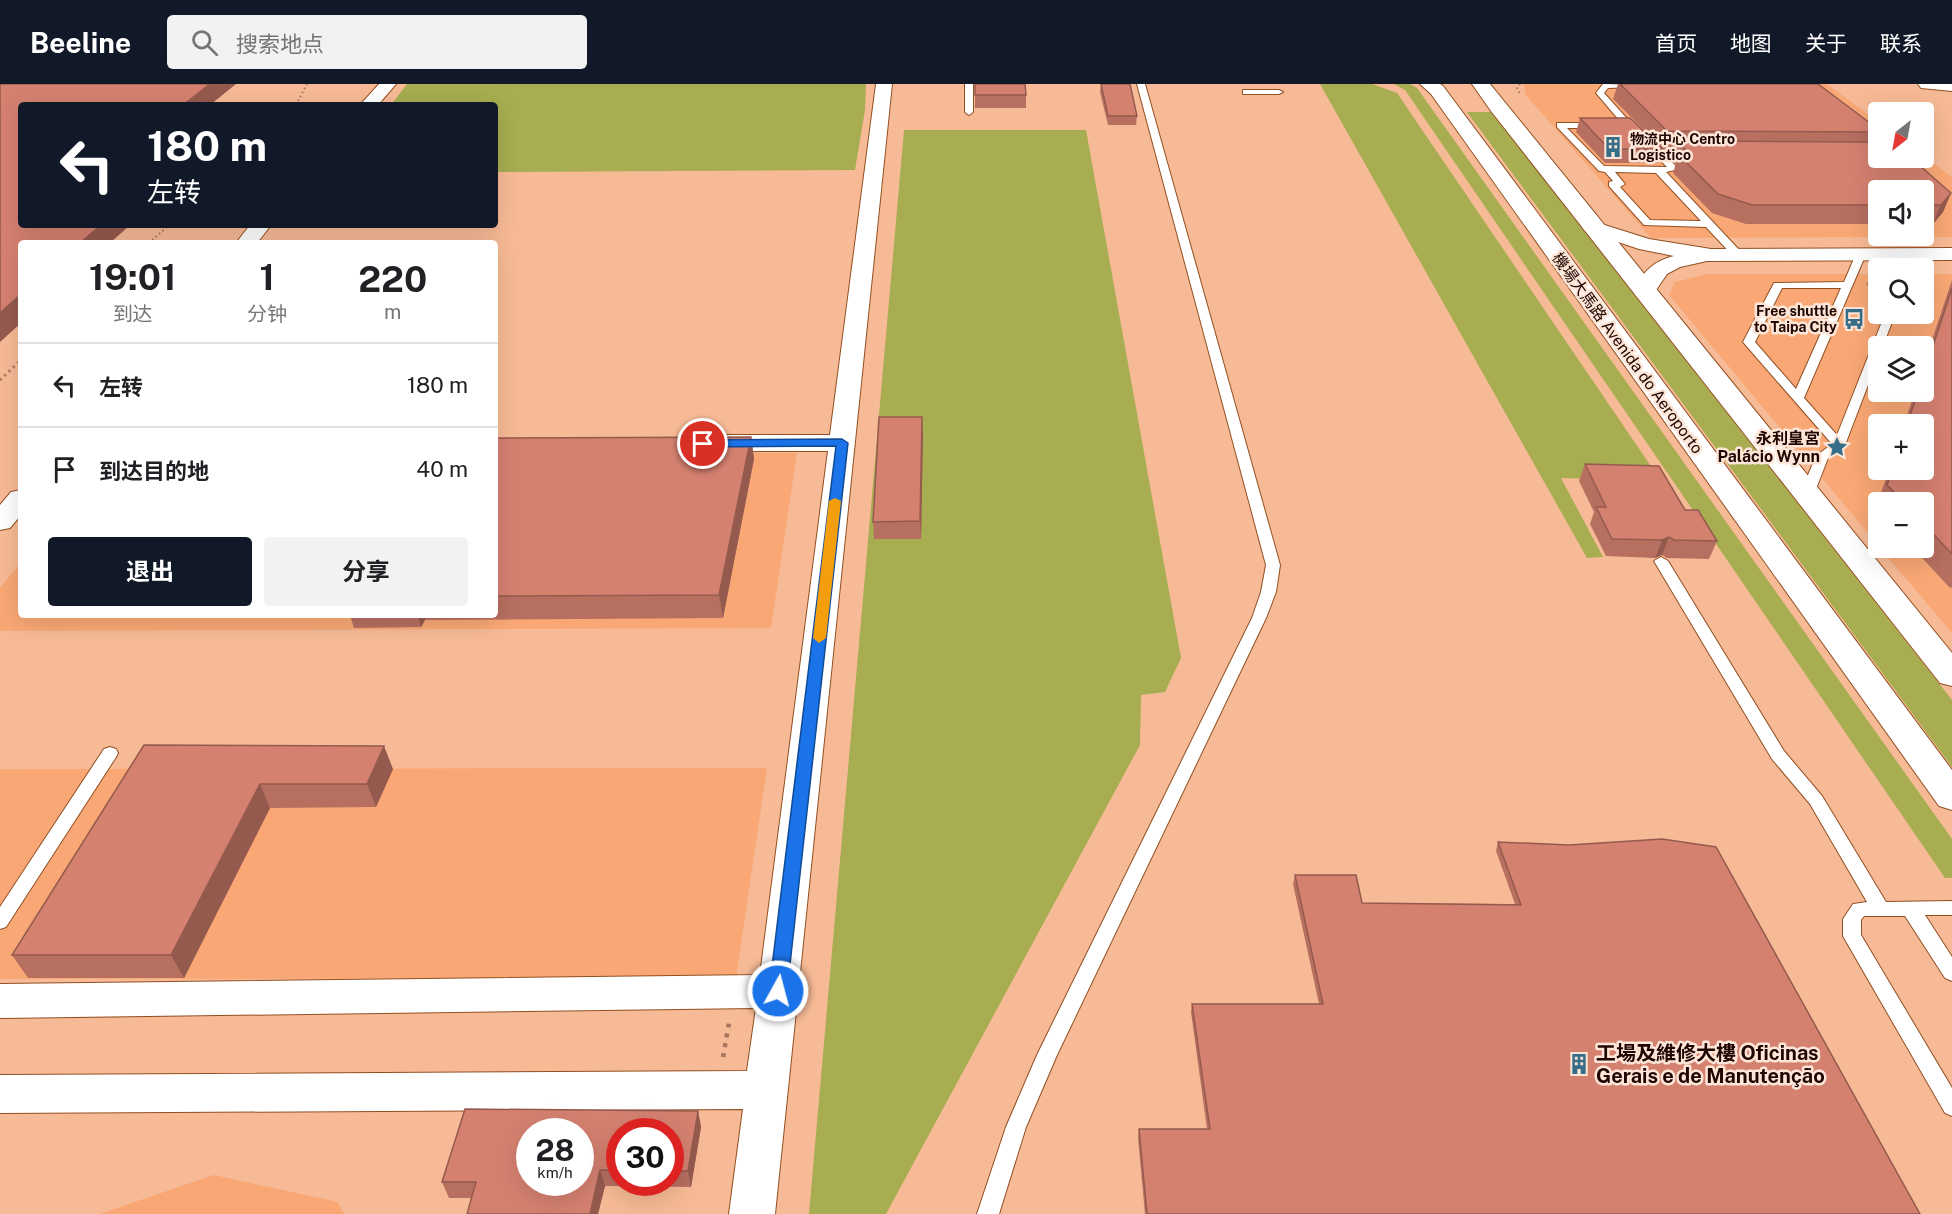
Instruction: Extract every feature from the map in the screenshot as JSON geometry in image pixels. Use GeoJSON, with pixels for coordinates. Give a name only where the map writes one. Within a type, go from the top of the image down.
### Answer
{"type":"FeatureCollection","features":[{"type":"Feature","properties":{"kind":"main road","name":"機場大馬路 Avenida do Aeroporto"},"geometry":{"type":"LineString","coordinates":[[1429,84],[1437,90],[1952,797]]}},
{"type":"Feature","properties":{"kind":"main road"},"geometry":{"type":"LineString","coordinates":[[1480,84],[1952,675]]}},
{"type":"Feature","properties":{"kind":"main road"},"geometry":{"type":"LineString","coordinates":[[1927,84],[1952,87]]}},
{"type":"Feature","properties":{"kind":"street"},"geometry":{"type":"LineString","coordinates":[[372,102],[388,84]]}},
{"type":"Feature","properties":{"kind":"street"},"geometry":{"type":"LineString","coordinates":[[752,1214],[884,84]]}},
{"type":"Feature","properties":{"kind":"street"},"geometry":{"type":"LineString","coordinates":[[1592,227],[1646,245],[1712,255],[1862,254],[1889,258]]}},
{"type":"Feature","properties":{"kind":"street"},"geometry":{"type":"LineString","coordinates":[[248,240],[258,228]]}},
{"type":"Feature","properties":{"kind":"street"},"geometry":{"type":"LineString","coordinates":[[1928,258],[1952,254]]}},
{"type":"Feature","properties":{"kind":"street"},"geometry":{"type":"LineString","coordinates":[[1644,291],[1651,274],[1669,263],[1712,255]]}},
{"type":"Feature","properties":{"kind":"street"},"geometry":{"type":"LineString","coordinates":[[680,444],[842,443]]}},
{"type":"Feature","properties":{"kind":"street"},"geometry":{"type":"LineString","coordinates":[[0,522],[18,501]]}},
{"type":"Feature","properties":{"kind":"street"},"geometry":{"type":"LineString","coordinates":[[0,1001],[778,991]]}},
{"type":"Feature","properties":{"kind":"street"},"geometry":{"type":"LineString","coordinates":[[0,1094],[767,1090]]}},
{"type":"Feature","properties":{"kind":"lane"},"geometry":{"type":"LineString","coordinates":[[969,84],[969,112]]}},
{"type":"Feature","properties":{"kind":"lane"},"geometry":{"type":"LineString","coordinates":[[988,1214],[1016,1126],[1047,1055],[1259,618],[1270,592],[1272,579],[1273,565],[1141,84]]}},
{"type":"Feature","properties":{"kind":"lane"},"geometry":{"type":"LineString","coordinates":[[1606,125],[1560,125],[1602,169],[1674,170],[1628,125],[1600,93],[1602,89],[1613,85],[1649,85]]}},
{"type":"Feature","properties":{"kind":"lane"},"geometry":{"type":"LineString","coordinates":[[1246,92],[1279,92]]}},
{"type":"Feature","properties":{"kind":"lane"},"geometry":{"type":"LineString","coordinates":[[1617,125],[1628,125]]}},
{"type":"Feature","properties":{"kind":"lane"},"geometry":{"type":"LineString","coordinates":[[1659,154],[1670,154]]}},
{"type":"Feature","properties":{"kind":"lane"},"geometry":{"type":"LineString","coordinates":[[1608,169],[1620,184],[1612,184],[1647,223],[1710,224]]}},
{"type":"Feature","properties":{"kind":"lane"},"geometry":{"type":"LineString","coordinates":[[1659,170],[1738,255]]}},
{"type":"Feature","properties":{"kind":"lane"},"geometry":{"type":"LineString","coordinates":[[1798,398],[1862,254]]}},
{"type":"Feature","properties":{"kind":"lane"},"geometry":{"type":"LineString","coordinates":[[1839,445],[1749,342],[1778,285],[1848,285]]}},
{"type":"Feature","properties":{"kind":"lane"},"geometry":{"type":"LineString","coordinates":[[1807,494],[1822,456],[1839,445],[1886,324]]}},
{"type":"Feature","properties":{"kind":"lane"},"geometry":{"type":"LineString","coordinates":[[1661,561],[1778,755],[1828,818],[1880,908]]}},
{"type":"Feature","properties":{"kind":"lane"},"geometry":{"type":"LineString","coordinates":[[0,922],[110,753]]}},
{"type":"Feature","properties":{"kind":"lane"},"geometry":{"type":"LineString","coordinates":[[1910,908],[1952,972]]}},
{"type":"Feature","properties":{"kind":"lane"},"geometry":{"type":"LineString","coordinates":[[1952,908],[1859,909],[1852,920],[1852,936],[1952,1107]]}},
{"type":"Feature","properties":{"kind":"path"},"geometry":{"type":"LineString","coordinates":[[298,102],[307,84]]}},
{"type":"Feature","properties":{"kind":"path"},"geometry":{"type":"LineString","coordinates":[[152,240],[166,228]]}},
{"type":"Feature","properties":{"kind":"path"},"geometry":{"type":"LineString","coordinates":[[0,380],[18,363]]}},
{"type":"Feature","properties":{"kind":"path"},"geometry":{"type":"LineString","coordinates":[[718,1091],[734,992]]}},
{"type":"Feature","properties":{"kind":"shaded area","name":"物流中心 Centro Logistico"},"geometry":{"type":"Polygon","coordinates":[[[1524,84],[1827,84],[1868,115],[1868,168],[1934,168],[1934,163],[1952,177],[1952,237],[1934,237],[1934,180],[1868,180],[1868,237],[1651,238],[1525,94],[1524,84]]]}},
{"type":"Feature","properties":{"kind":"shaded area","name":"永利皇宮 Palácio Wynn"},"geometry":{"type":"Polygon","coordinates":[[[1707,274],[1868,274],[1868,324],[1934,324],[1934,274],[1952,274],[1952,633],[1888,558],[1934,558],[1934,492],[1868,492],[1868,533],[1669,295],[1675,282],[1707,274]]]}},
{"type":"Feature","properties":{"kind":"shaded area"},"geometry":{"type":"Polygon","coordinates":[[[797,453],[771,628],[0,631],[0,588],[18,566],[18,618],[498,618],[498,454],[797,453]]]}},
{"type":"Feature","properties":{"kind":"shaded area"},"geometry":{"type":"Polygon","coordinates":[[[767,768],[736,978],[0,979],[0,769],[767,768]]]}},
{"type":"Feature","properties":{"kind":"shaded area"},"geometry":{"type":"Polygon","coordinates":[[[214,1175],[338,1202],[344,1214],[99,1214],[214,1175]]]}},
{"type":"Feature","properties":{"kind":"green space"},"geometry":{"type":"Polygon","coordinates":[[[407,84],[866,84],[865,110],[855,170],[498,172],[498,102],[393,102],[407,84]]]}},
{"type":"Feature","properties":{"kind":"green space"},"geometry":{"type":"Polygon","coordinates":[[[1320,84],[1372,84],[1397,93],[1661,481],[1561,478],[1603,557],[1587,558],[1320,84]]]}},
{"type":"Feature","properties":{"kind":"green space"},"geometry":{"type":"Polygon","coordinates":[[[1394,84],[1410,84],[1417,88],[1952,839],[1952,878],[1945,878],[1405,90],[1394,84]]]}},
{"type":"Feature","properties":{"kind":"green space"},"geometry":{"type":"Polygon","coordinates":[[[1467,112],[1491,112],[1952,700],[1952,767],[1467,112]]]}},
{"type":"Feature","properties":{"kind":"green space"},"geometry":{"type":"Polygon","coordinates":[[[904,130],[1086,130],[1181,658],[1165,692],[1141,695],[1140,745],[886,1214],[809,1214],[904,130]]]}},
{"type":"Feature","properties":{"kind":"building"},"geometry":{"type":"Polygon","coordinates":[[[0,84],[210,84],[187,102],[18,102],[18,228],[98,228],[84,240],[18,240],[18,297],[0,313],[0,84]]]}},
{"type":"Feature","properties":{"kind":"building"},"geometry":{"type":"Polygon","coordinates":[[[975,84],[1025,84],[1026,95],[975,95],[975,84]]]}},
{"type":"Feature","properties":{"kind":"building"},"geometry":{"type":"Polygon","coordinates":[[[1101,84],[1130,84],[1137,116],[1108,116],[1101,84]]]}},
{"type":"Feature","properties":{"kind":"building"},"geometry":{"type":"Polygon","coordinates":[[[1620,84],[1818,84],[1868,122],[1868,132],[1667,131],[1620,84]]]}},
{"type":"Feature","properties":{"kind":"building"},"geometry":{"type":"Polygon","coordinates":[[[1580,118],[1630,118],[1663,149],[1609,149],[1580,118]]]}},
{"type":"Feature","properties":{"kind":"building"},"geometry":{"type":"Polygon","coordinates":[[[1677,141],[1868,142],[1868,168],[1922,168],[1951,193],[1941,205],[1934,205],[1934,180],[1868,180],[1868,205],[1752,205],[1718,194],[1679,155],[1687,151],[1677,141]]]}},
{"type":"Feature","properties":{"kind":"building"},"geometry":{"type":"Polygon","coordinates":[[[1952,288],[1952,554],[1934,535],[1934,492],[1894,492],[1887,485],[1889,480],[1934,480],[1934,414],[1910,414],[1915,402],[1934,402],[1934,343],[1952,288]]]}},
{"type":"Feature","properties":{"kind":"building"},"geometry":{"type":"Polygon","coordinates":[[[879,417],[922,417],[920,521],[873,522],[879,417]]]}},
{"type":"Feature","properties":{"kind":"building"},"geometry":{"type":"Polygon","coordinates":[[[751,437],[719,595],[498,596],[498,438],[751,437]]]}},
{"type":"Feature","properties":{"kind":"building"},"geometry":{"type":"Polygon","coordinates":[[[1585,464],[1659,466],[1685,510],[1698,510],[1717,541],[1674,540],[1669,537],[1662,540],[1612,539],[1596,507],[1606,507],[1585,464]]]}},
{"type":"Feature","properties":{"kind":"building"},"geometry":{"type":"Polygon","coordinates":[[[144,745],[384,746],[367,784],[260,784],[171,955],[12,955],[144,745]]]}},
{"type":"Feature","properties":{"kind":"building","name":"工場及維修大樓 Oficinas Gerais e de Manutenção"},"geometry":{"type":"Polygon","coordinates":[[[1662,839],[1716,847],[1920,1214],[1147,1214],[1139,1129],[1210,1129],[1192,1004],[1323,1004],[1295,875],[1356,875],[1362,903],[1521,905],[1498,842],[1569,845],[1662,839]]]}},
{"type":"Feature","properties":{"kind":"building"},"geometry":{"type":"Polygon","coordinates":[[[465,1109],[698,1111],[688,1171],[684,1171],[684,1118],[606,1118],[606,1170],[600,1170],[590,1214],[467,1214],[476,1182],[442,1182],[465,1109]]]}},
{"type":"Feature","properties":{"kind":"slow traffic"},"geometry":{"type":"LineString","coordinates":[[819,638],[835,501]]}},
{"type":"Feature","properties":{"kind":"place","name":"物流中心 Centro Logistico"},"geometry":{"type":"Point","coordinates":[1613,147]}},
{"type":"Feature","properties":{"kind":"place","name":"Free shuttle to Taipa City"},"geometry":{"type":"Point","coordinates":[1854,319]}},
{"type":"Feature","properties":{"kind":"place","name":"永利皇宮 Palácio Wynn"},"geometry":{"type":"Point","coordinates":[1837,447]}},
{"type":"Feature","properties":{"kind":"place","name":"工場及維修大樓 Oficinas Gerais e de Manutenção"},"geometry":{"type":"Point","coordinates":[1579,1064]}},
{"type":"Feature","properties":{"kind":"route"},"geometry":{"type":"LineString","coordinates":[[703,444],[842,443],[778,991]]}}]}
